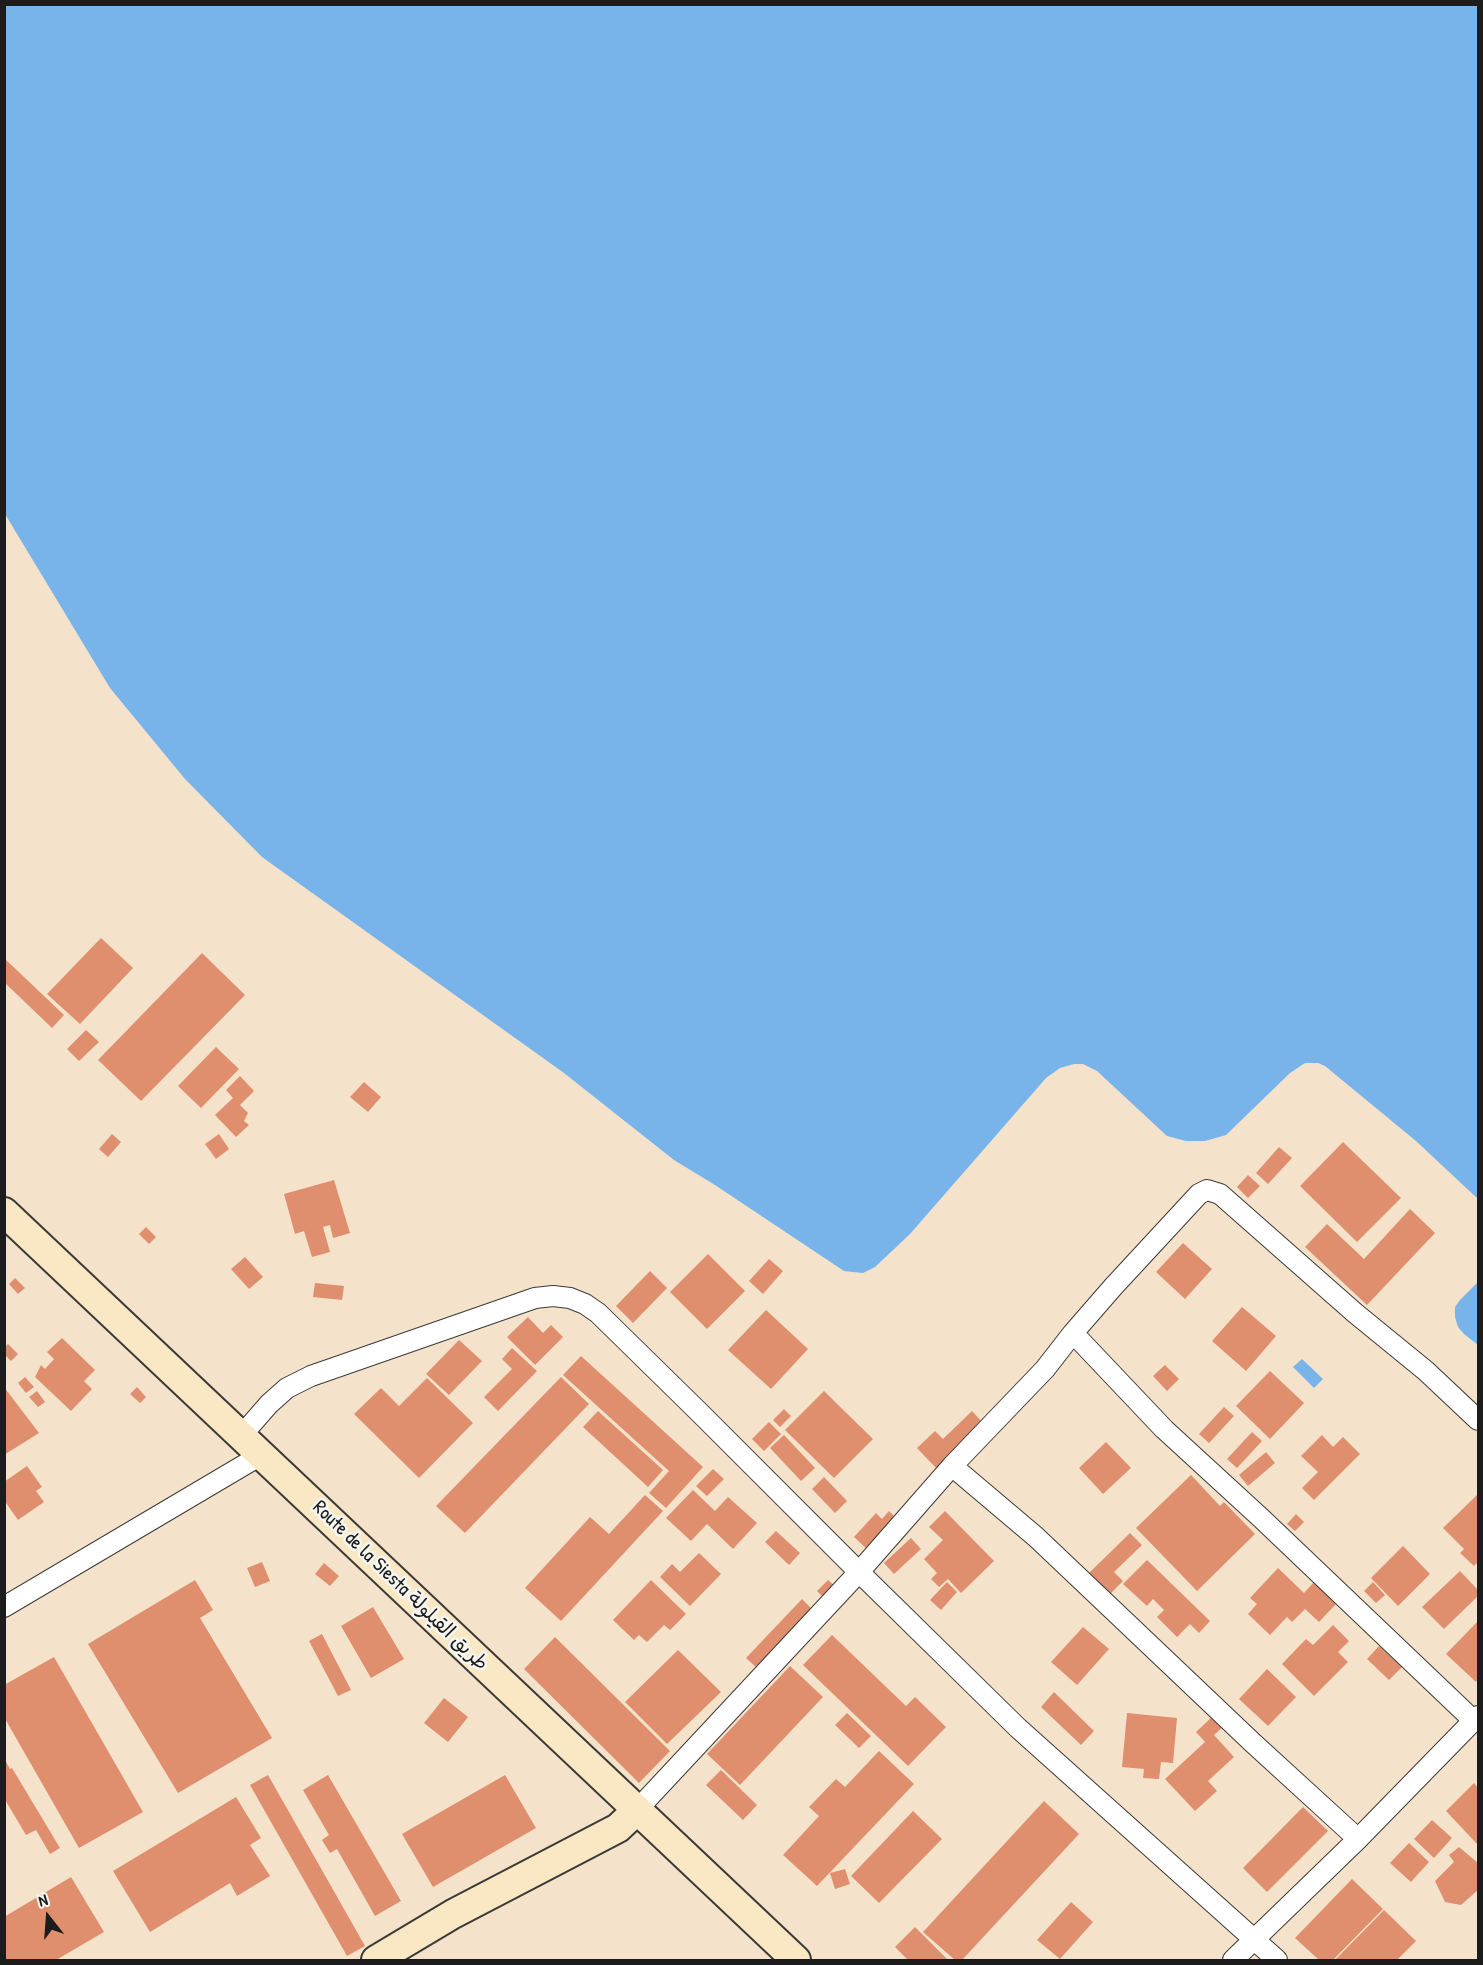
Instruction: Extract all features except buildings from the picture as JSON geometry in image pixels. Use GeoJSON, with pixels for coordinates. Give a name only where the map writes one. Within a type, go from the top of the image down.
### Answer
{"type":"FeatureCollection","features":[{"type":"Feature","properties":{"kind":"main road","name":"Route de la Siesta طريق القيلولة"},"geometry":{"type":"LineString","coordinates":[[4,1212],[796,1960]]}},
{"type":"Feature","properties":{"kind":"main road"},"geometry":{"type":"LineString","coordinates":[[376,1960],[453,1914],[618,1828],[636,1811]]}},
{"type":"Feature","properties":{"kind":"street"},"geometry":{"type":"LineString","coordinates":[[636,1811],[859,1572],[952,1466],[1045,1369],[1072,1333],[1199,1194],[1207,1190],[1220,1194],[1355,1313],[1426,1371],[1479,1420]]}},
{"type":"Feature","properties":{"kind":"street"},"geometry":{"type":"LineString","coordinates":[[4,1607],[252,1445],[269,1404],[287,1388],[311,1376],[535,1298],[553,1296],[570,1298],[598,1313],[1018,1728],[1277,1960]]}},
{"type":"Feature","properties":{"kind":"street"},"geometry":{"type":"LineString","coordinates":[[1072,1333],[1164,1430],[1476,1718],[1358,1839],[1233,1960]]}},
{"type":"Feature","properties":{"kind":"street"},"geometry":{"type":"LineString","coordinates":[[952,1466],[1036,1537],[1253,1743],[1358,1839]]}},
{"type":"Feature","properties":{"kind":"water"},"geometry":{"type":"Polygon","coordinates":[[[5,4],[1478,5],[1478,1199],[1416,1141],[1325,1066],[1318,1063],[1305,1063],[1290,1073],[1226,1135],[1205,1141],[1186,1141],[1167,1136],[1097,1071],[1083,1064],[1074,1064],[1060,1068],[1046,1078],[910,1234],[875,1267],[863,1273],[844,1271],[674,1160],[564,1073],[262,857],[185,779],[110,688],[5,514],[5,4]]]}},
{"type":"Feature","properties":{"kind":"water"},"geometry":{"type":"Polygon","coordinates":[[[1478,1282],[1478,1345],[1458,1327],[1455,1307],[1478,1282]]]}},
{"type":"Feature","properties":{"kind":"water"},"geometry":{"type":"Polygon","coordinates":[[[1302,1359],[1323,1379],[1314,1388],[1293,1367],[1302,1359]]]}}]}
